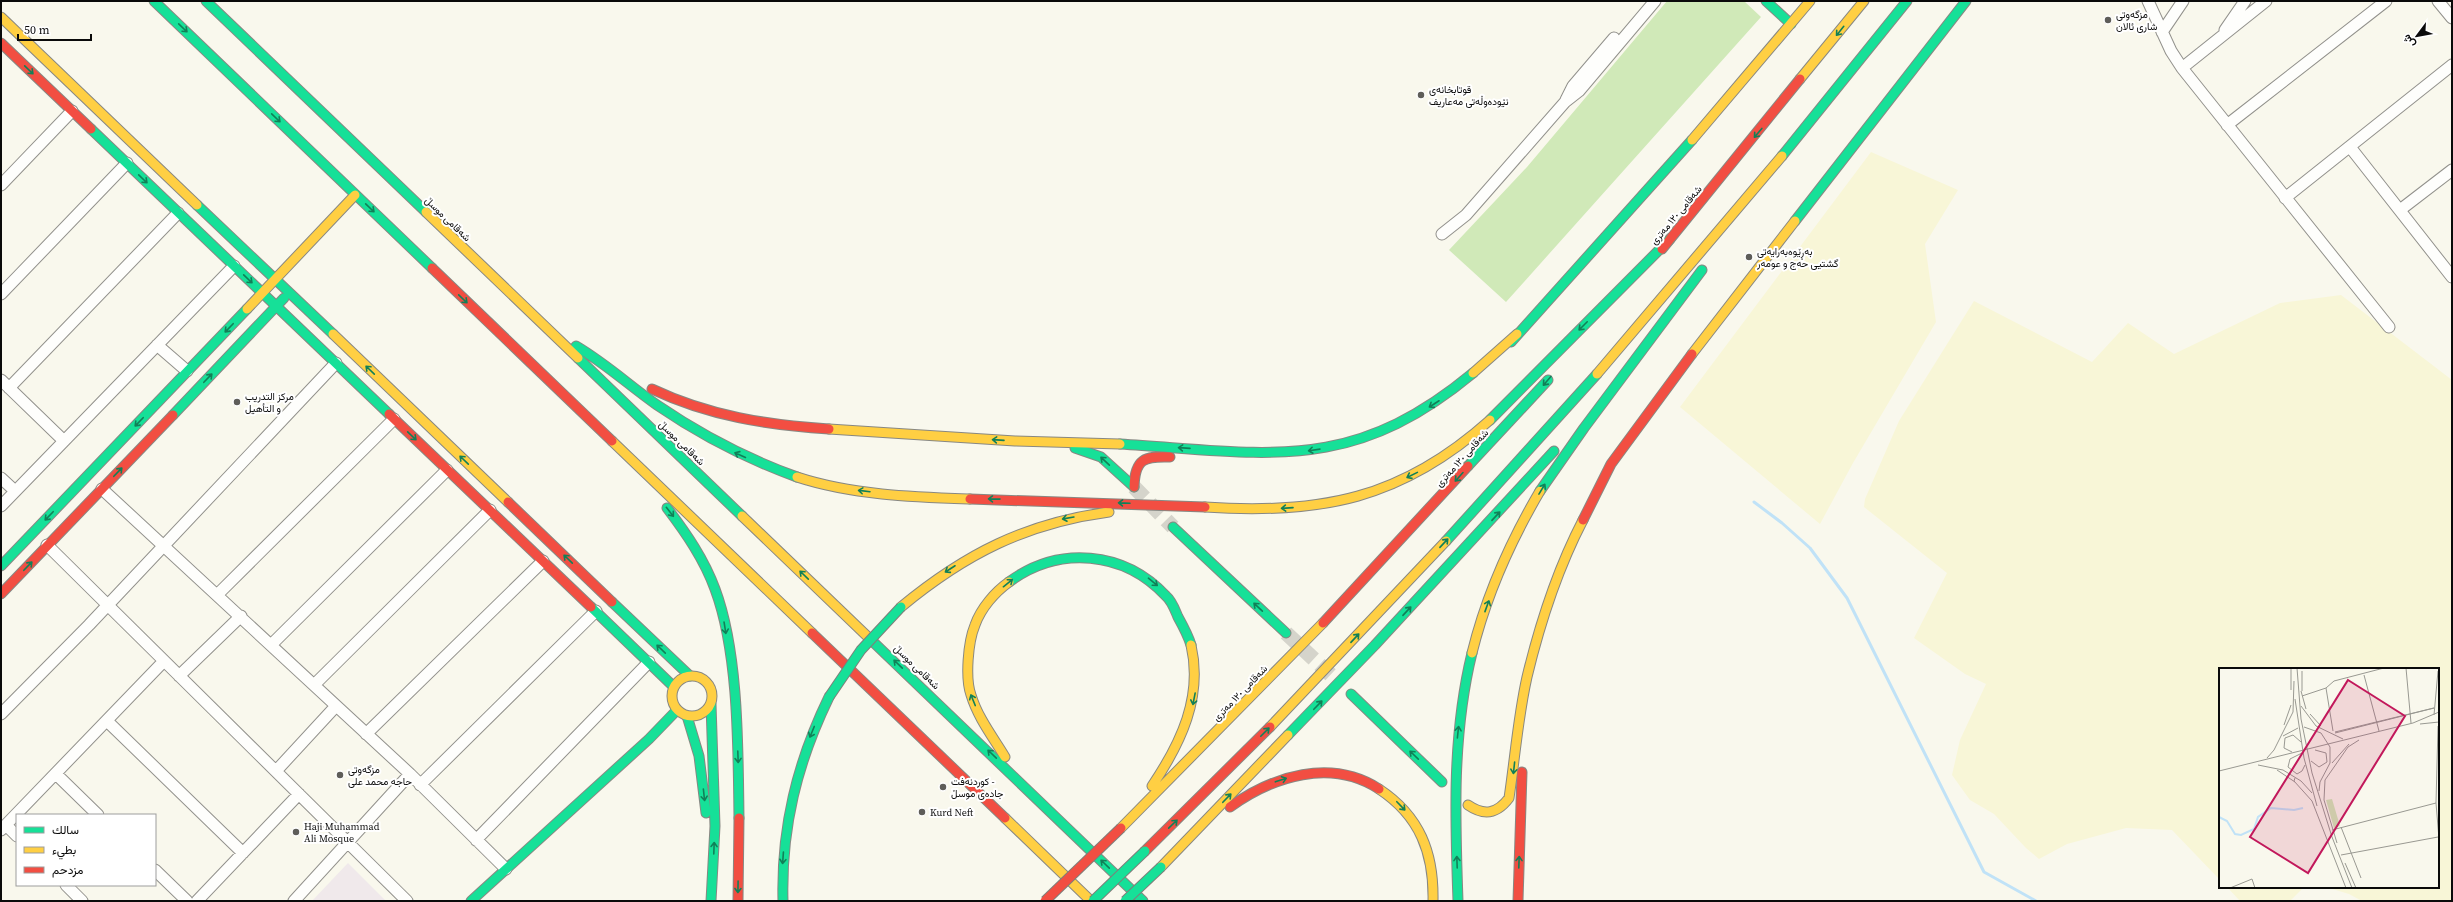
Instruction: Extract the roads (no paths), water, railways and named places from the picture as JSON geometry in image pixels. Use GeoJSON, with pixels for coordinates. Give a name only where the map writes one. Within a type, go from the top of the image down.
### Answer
{"type":"FeatureCollection","features":[{"type":"Feature","properties":{"kind":"main road"},"geometry":{"type":"LineString","coordinates":[[154,1],[1092,901],[1274,724],[1476,510],[1616,353],[1749,198],[1907,1]]}},
{"type":"Feature","properties":{"kind":"main road","name":"شەقامی موسڵ"},"geometry":{"type":"LineString","coordinates":[[206,1],[552,335],[1021,782],[1143,901]]}},
{"type":"Feature","properties":{"kind":"main road"},"geometry":{"type":"LineString","coordinates":[[1766,1],[1791,24]]}},
{"type":"Feature","properties":{"kind":"main road"},"geometry":{"type":"LineString","coordinates":[[1459,396],[1491,365],[1517,334],[1641,200],[1810,1]]}},
{"type":"Feature","properties":{"kind":"main road","name":"شەقامی ١٢٠ مەتری"},"geometry":{"type":"LineString","coordinates":[[1574,350],[1670,239],[1864,1]]}},
{"type":"Feature","properties":{"kind":"main road"},"geometry":{"type":"LineString","coordinates":[[1468,805],[1480,813],[1493,813],[1502,807],[1510,798],[1532,656],[1555,579],[1590,502],[1611,464],[1679,370],[1966,1]]}},
{"type":"Feature","properties":{"kind":"main road"},"geometry":{"type":"LineString","coordinates":[[1,17],[690,676],[703,679],[708,684],[712,690],[711,704],[715,826],[711,901]]}},
{"type":"Feature","properties":{"kind":"main road"},"geometry":{"type":"LineString","coordinates":[[1,43],[674,687]]}},
{"type":"Feature","properties":{"kind":"main road"},"geometry":{"type":"LineString","coordinates":[[103,140],[115,126]]}},
{"type":"Feature","properties":{"kind":"main road"},"geometry":{"type":"LineString","coordinates":[[1,566],[356,195]]}},
{"type":"Feature","properties":{"kind":"main road"},"geometry":{"type":"LineString","coordinates":[[1719,246],[1749,198]]}},
{"type":"Feature","properties":{"kind":"main road"},"geometry":{"type":"LineString","coordinates":[[600,360],[642,394],[707,438],[745,457],[779,471],[818,483],[861,491],[912,496],[1180,504],[1256,510],[1315,506],[1342,502],[1365,496],[1423,469],[1448,453],[1498,412],[1670,239]]}},
{"type":"Feature","properties":{"kind":"main road"},"geometry":{"type":"LineString","coordinates":[[1458,901],[1455,796],[1457,744],[1464,693],[1484,615],[1512,543],[1546,483],[1708,261]]}},
{"type":"Feature","properties":{"kind":"main road"},"geometry":{"type":"LineString","coordinates":[[1,594],[289,292]]}},
{"type":"Feature","properties":{"kind":"main road"},"geometry":{"type":"LineString","coordinates":[[552,335],[580,348],[686,406],[754,424],[1022,441],[1101,442],[1263,453],[1301,452],[1331,447],[1394,427],[1429,407],[1466,381],[1517,334]]}},
{"type":"Feature","properties":{"kind":"main road"},"geometry":{"type":"LineString","coordinates":[[1125,901],[1180,848],[1478,535],[1636,360]]}},
{"type":"Feature","properties":{"kind":"main road","name":"شەقامی ١٢٠ مەتری"},"geometry":{"type":"LineString","coordinates":[[1045,901],[1121,828],[1298,650],[1554,373]]}},
{"type":"Feature","properties":{"kind":"main road"},"geometry":{"type":"LineString","coordinates":[[579,410],[673,516],[696,549],[719,600],[730,661],[738,756],[738,901]]}},
{"type":"Feature","properties":{"kind":"main road"},"geometry":{"type":"LineString","coordinates":[[1022,441],[1090,450],[1100,456],[1134,487],[1136,468],[1140,462],[1151,456],[1266,462]]}},
{"type":"Feature","properties":{"kind":"main road"},"geometry":{"type":"LineString","coordinates":[[463,485],[476,472]]}},
{"type":"Feature","properties":{"kind":"main road"},"geometry":{"type":"LineString","coordinates":[[783,901],[782,863],[791,795],[807,744],[829,697],[861,650],[900,607],[946,571],[975,552],[1036,526],[1092,514],[1219,508]]}},
{"type":"Feature","properties":{"kind":"main road"},"geometry":{"type":"LineString","coordinates":[[1174,527],[1286,633]]}},
{"type":"Feature","properties":{"kind":"main road"},"geometry":{"type":"LineString","coordinates":[[1021,782],[986,726],[971,695],[969,650],[979,619],[998,592],[1013,579],[1040,564],[1069,556],[1087,556],[1119,562],[1129,566],[1157,585],[1181,616],[1192,646],[1196,678],[1192,709],[1176,745],[1158,778],[1121,828]]}},
{"type":"Feature","properties":{"kind":"main road"},"geometry":{"type":"LineString","coordinates":[[690,676],[678,682],[674,687],[672,699],[677,710],[687,716],[695,739],[702,771],[707,818],[706,865],[702,901]]}},
{"type":"Feature","properties":{"kind":"main road"},"geometry":{"type":"LineString","coordinates":[[1351,694],[1442,782]]}},
{"type":"Feature","properties":{"kind":"main road"},"geometry":{"type":"LineString","coordinates":[[1518,901],[1524,702]]}},
{"type":"Feature","properties":{"kind":"main road"},"geometry":{"type":"LineString","coordinates":[[687,716],[704,713],[711,704]]}},
{"type":"Feature","properties":{"kind":"main road"},"geometry":{"type":"LineString","coordinates":[[472,901],[649,739],[677,710]]}},
{"type":"Feature","properties":{"kind":"main road"},"geometry":{"type":"LineString","coordinates":[[1180,848],[1239,800],[1266,785],[1309,773],[1344,774],[1363,780],[1381,789],[1398,802],[1411,817],[1423,836],[1430,855],[1435,879],[1433,901]]}},
{"type":"Feature","properties":{"kind":"street"},"geometry":{"type":"LineString","coordinates":[[1565,102],[1568,92],[1646,1]]}},
{"type":"Feature","properties":{"kind":"street"},"geometry":{"type":"LineString","coordinates":[[1442,234],[1466,215],[1565,102],[1579,91],[1655,1]]}},
{"type":"Feature","properties":{"kind":"street"},"geometry":{"type":"LineString","coordinates":[[2148,1],[2162,32],[2182,68],[2389,327]]}},
{"type":"Feature","properties":{"kind":"street"},"geometry":{"type":"LineString","coordinates":[[2162,32],[2183,1]]}},
{"type":"Feature","properties":{"kind":"street"},"geometry":{"type":"LineString","coordinates":[[2218,40],[2245,1]]}},
{"type":"Feature","properties":{"kind":"street"},"geometry":{"type":"LineString","coordinates":[[2182,68],[2266,1]]}},
{"type":"Feature","properties":{"kind":"street"},"geometry":{"type":"LineString","coordinates":[[2438,1],[2452,18]]}},
{"type":"Feature","properties":{"kind":"street"},"geometry":{"type":"LineString","coordinates":[[2227,125],[2379,3]]}},
{"type":"Feature","properties":{"kind":"street"},"geometry":{"type":"LineString","coordinates":[[2286,198],[2452,65]]}},
{"type":"Feature","properties":{"kind":"street"},"geometry":{"type":"LineString","coordinates":[[1,185],[72,111]]}},
{"type":"Feature","properties":{"kind":"street"},"geometry":{"type":"LineString","coordinates":[[2350,147],[2452,277]]}},
{"type":"Feature","properties":{"kind":"street"},"geometry":{"type":"LineString","coordinates":[[1,294],[127,163]]}},
{"type":"Feature","properties":{"kind":"street"},"geometry":{"type":"LineString","coordinates":[[2400,210],[2452,170]]}},
{"type":"Feature","properties":{"kind":"street"},"geometry":{"type":"LineString","coordinates":[[64,441],[5,384],[178,213]]}},
{"type":"Feature","properties":{"kind":"street"},"geometry":{"type":"LineString","coordinates":[[1,506],[234,266]]}},
{"type":"Feature","properties":{"kind":"street"},"geometry":{"type":"LineString","coordinates":[[157,344],[187,371]]}},
{"type":"Feature","properties":{"kind":"street"},"geometry":{"type":"LineString","coordinates":[[1,714],[108,605],[336,363]]}},
{"type":"Feature","properties":{"kind":"street"},"geometry":{"type":"LineString","coordinates":[[218,594],[394,419]]}},
{"type":"Feature","properties":{"kind":"street"},"geometry":{"type":"LineString","coordinates":[[271,645],[447,470]]}},
{"type":"Feature","properties":{"kind":"street"},"geometry":{"type":"LineString","coordinates":[[1,478],[15,491]]}},
{"type":"Feature","properties":{"kind":"street"},"geometry":{"type":"LineString","coordinates":[[102,489],[162,546],[218,594],[410,774],[506,869]]}},
{"type":"Feature","properties":{"kind":"street"},"geometry":{"type":"LineString","coordinates":[[314,685],[490,510]]}},
{"type":"Feature","properties":{"kind":"street"},"geometry":{"type":"LineString","coordinates":[[47,546],[407,901]]}},
{"type":"Feature","properties":{"kind":"street"},"geometry":{"type":"LineString","coordinates":[[366,734],[543,561]]}},
{"type":"Feature","properties":{"kind":"street"},"geometry":{"type":"LineString","coordinates":[[420,785],[596,611]]}},
{"type":"Feature","properties":{"kind":"street"},"geometry":{"type":"LineString","coordinates":[[179,676],[241,616]]}},
{"type":"Feature","properties":{"kind":"street"},"geometry":{"type":"LineString","coordinates":[[17,814],[164,661]]}},
{"type":"Feature","properties":{"kind":"street"},"geometry":{"type":"LineString","coordinates":[[476,840],[649,662]]}},
{"type":"Feature","properties":{"kind":"street"},"geometry":{"type":"LineString","coordinates":[[276,771],[336,706]]}},
{"type":"Feature","properties":{"kind":"street"},"geometry":{"type":"LineString","coordinates":[[107,721],[243,853]]}},
{"type":"Feature","properties":{"kind":"street"},"geometry":{"type":"LineString","coordinates":[[56,774],[97,814]]}},
{"type":"Feature","properties":{"kind":"street"},"geometry":{"type":"LineString","coordinates":[[294,901],[410,774]]}},
{"type":"Feature","properties":{"kind":"street"},"geometry":{"type":"LineString","coordinates":[[197,901],[299,794]]}},
{"type":"Feature","properties":{"kind":"street"},"geometry":{"type":"LineString","coordinates":[[16,815],[3,828],[16,835]]}},
{"type":"Feature","properties":{"kind":"street"},"geometry":{"type":"LineString","coordinates":[[156,871],[187,901]]}},
{"type":"Feature","properties":{"kind":"street"},"geometry":{"type":"LineString","coordinates":[[67,886],[82,901]]}},
{"type":"Feature","properties":{"kind":"waterway"},"geometry":{"type":"LineString","coordinates":[[1754,502],[1782,523],[1810,548],[1847,598],[1984,872],[2036,901]]}},
{"type":"Feature","properties":{"kind":"tunnel"},"geometry":{"type":"LineString","coordinates":[[1134,487],[1173,527]]}},
{"type":"Feature","properties":{"kind":"tunnel"},"geometry":{"type":"LineString","coordinates":[[1286,633],[1333,677]]}},
{"type":"Feature","properties":{"kind":"place","name":"مزگەوتی شاری ئالان"},"geometry":{"type":"Point","coordinates":[2108,20]}},
{"type":"Feature","properties":{"kind":"place","name":"قوتابخانەی نێودەوڵەتی مەعاریف"},"geometry":{"type":"Point","coordinates":[1421,95]}},
{"type":"Feature","properties":{"kind":"place","name":"بەڕێوەبەرایەتی گشتیی حەج و عومەر"},"geometry":{"type":"Point","coordinates":[1749,257]}},
{"type":"Feature","properties":{"kind":"place","name":"مركز التدريب و التأهيل"},"geometry":{"type":"Point","coordinates":[237,402]}},
{"type":"Feature","properties":{"kind":"place","name":"مزگه‌وتی حاجه‌ محمد علی"},"geometry":{"type":"Point","coordinates":[340,775]}},
{"type":"Feature","properties":{"kind":"place","name":"کوردنەفت - جادەی موسڵ"},"geometry":{"type":"Point","coordinates":[943,787]}},
{"type":"Feature","properties":{"kind":"place","name":"Kurd Neft"},"geometry":{"type":"Point","coordinates":[922,812]}},
{"type":"Feature","properties":{"kind":"place","name":"Haji Muhammad Ali Mosque"},"geometry":{"type":"Point","coordinates":[296,832]}}]}
